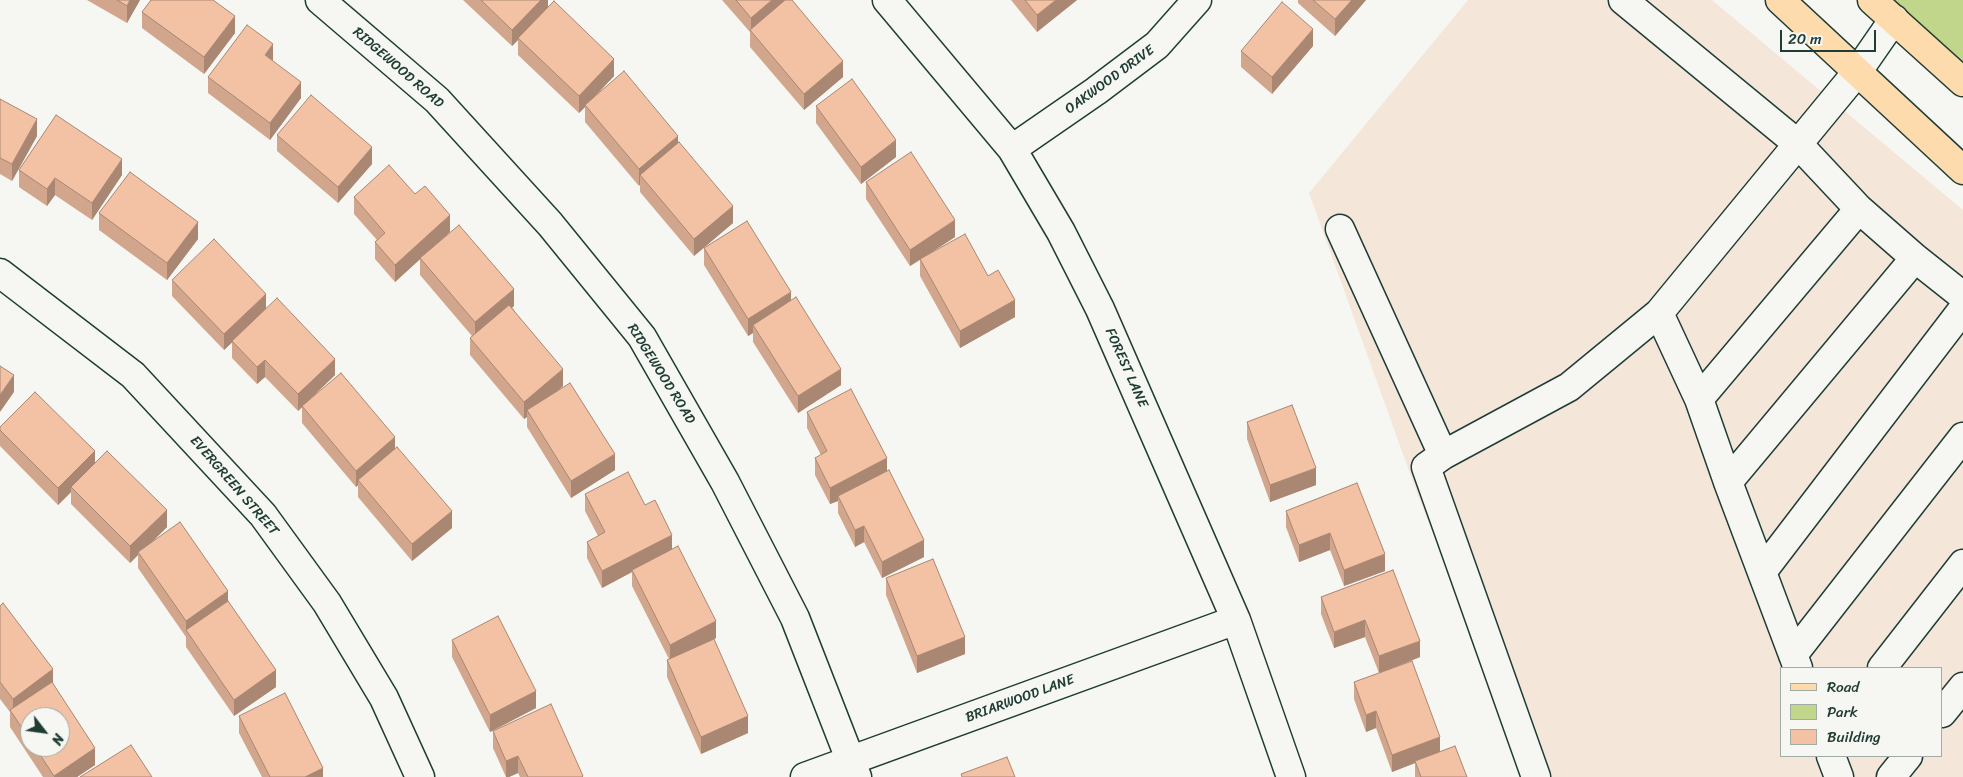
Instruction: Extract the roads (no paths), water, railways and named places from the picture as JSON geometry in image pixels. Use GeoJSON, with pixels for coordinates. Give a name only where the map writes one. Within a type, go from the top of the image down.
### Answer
{"type":"FeatureCollection","features":[{"type":"Feature","properties":{"kind":"main road"},"geometry":{"type":"LineString","coordinates":[[1780,0],[1963,170]]}},
{"type":"Feature","properties":{"kind":"main road"},"geometry":{"type":"LineString","coordinates":[[1872,0],[1963,82]]}},
{"type":"Feature","properties":{"kind":"street","name":"RIDGEWOOD ROAD"},"geometry":{"type":"LineString","coordinates":[[320,0],[437,100],[550,224],[642,337],[725,482],[795,618],[854,769]]}},
{"type":"Feature","properties":{"kind":"street","name":"FOREST LANE"},"geometry":{"type":"LineString","coordinates":[[887,0],[1012,149],[1061,232],[1100,309],[1236,620],[1292,777]]}},
{"type":"Feature","properties":{"kind":"street","name":"OAKWOOD DRIVE"},"geometry":{"type":"LineString","coordinates":[[1012,149],[1096,92],[1157,45],[1197,0]]}},
{"type":"Feature","properties":{"kind":"street"},"geometry":{"type":"LineString","coordinates":[[1623,0],[1798,144],[1859,209],[1915,258],[1963,296]]}},
{"type":"Feature","properties":{"kind":"street"},"geometry":{"type":"LineString","coordinates":[[1536,777],[1426,467],[1443,454],[1568,387],[1659,313],[1858,71],[1894,20]]}},
{"type":"Feature","properties":{"kind":"street"},"geometry":{"type":"LineString","coordinates":[[1699,399],[1859,209]]}},
{"type":"Feature","properties":{"kind":"street"},"geometry":{"type":"LineString","coordinates":[[1340,229],[1443,454]]}},
{"type":"Feature","properties":{"kind":"street"},"geometry":{"type":"LineString","coordinates":[[1728,482],[1915,258]]}},
{"type":"Feature","properties":{"kind":"street","name":"EVERGREEN STREET"},"geometry":{"type":"LineString","coordinates":[[0,273],[133,374],[263,515],[332,611],[384,698],[420,777]]}},
{"type":"Feature","properties":{"kind":"street"},"geometry":{"type":"LineString","coordinates":[[1762,572],[1963,310]]}},
{"type":"Feature","properties":{"kind":"street"},"geometry":{"type":"LineString","coordinates":[[1659,313],[1699,399],[1728,482],[1796,662]]}},
{"type":"Feature","properties":{"kind":"street"},"geometry":{"type":"LineString","coordinates":[[1796,662],[1963,437]]}},
{"type":"Feature","properties":{"kind":"street"},"geometry":{"type":"LineString","coordinates":[[1883,667],[1963,564]]}},
{"type":"Feature","properties":{"kind":"street","name":"BRIARWOOD LANE"},"geometry":{"type":"LineString","coordinates":[[805,777],[854,769],[1236,620]]}},
{"type":"Feature","properties":{"kind":"street"},"geometry":{"type":"LineString","coordinates":[[1943,712],[1963,687]]}},
{"type":"Feature","properties":{"kind":"street"},"geometry":{"type":"LineString","coordinates":[[1831,757],[1839,777]]}},
{"type":"Feature","properties":{"kind":"street"},"geometry":{"type":"LineString","coordinates":[[1891,777],[1907,757]]}}]}
